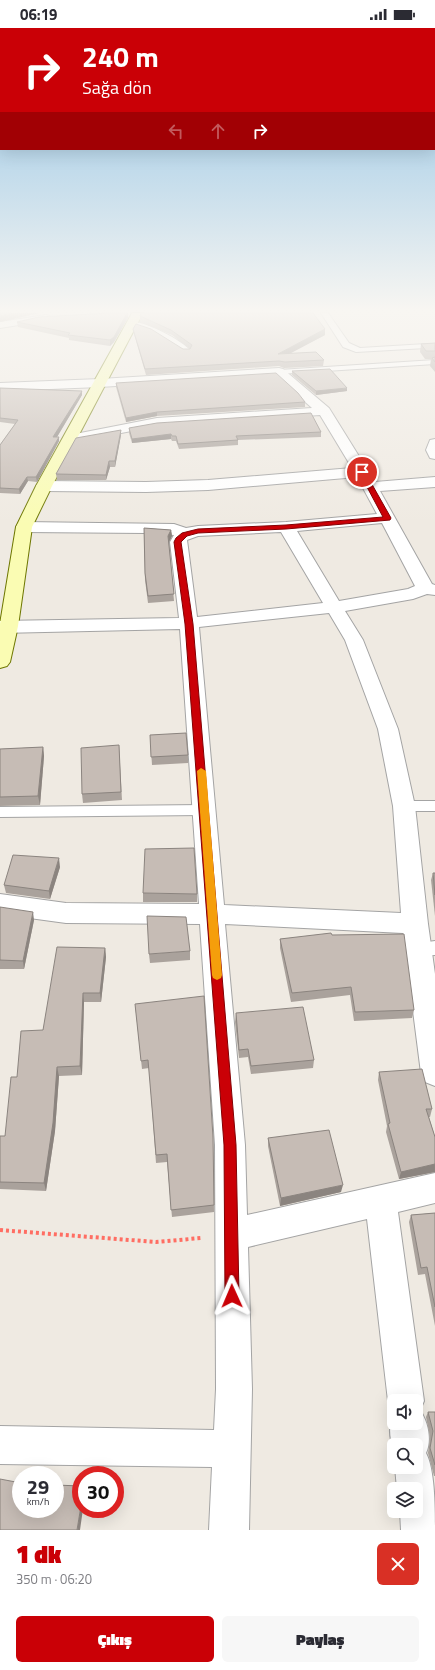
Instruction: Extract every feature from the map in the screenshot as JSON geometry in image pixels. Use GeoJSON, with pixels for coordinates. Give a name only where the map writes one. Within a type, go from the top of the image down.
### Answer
{"type":"FeatureCollection","features":[{"type":"Feature","properties":{"kind":"street"},"geometry":{"type":"LineString","coordinates":[[0,387],[98,383]]}},
{"type":"Feature","properties":{"kind":"street"},"geometry":{"type":"LineString","coordinates":[[0,662],[4,626],[24,527],[44,486],[100,383]]}},
{"type":"Feature","properties":{"kind":"street"},"geometry":{"type":"LineString","coordinates":[[4,626],[189,624],[334,607],[413,594],[430,589],[387,518],[362,472],[324,411],[292,383]]}},
{"type":"Feature","properties":{"kind":"street"},"geometry":{"type":"LineString","coordinates":[[70,439],[157,422],[324,411]]}},
{"type":"Feature","properties":{"kind":"street"},"geometry":{"type":"LineString","coordinates":[[435,443],[433,450],[435,455]]}},
{"type":"Feature","properties":{"kind":"street"},"geometry":{"type":"LineString","coordinates":[[44,486],[146,487],[208,485],[362,472]]}},
{"type":"Feature","properties":{"kind":"street"},"geometry":{"type":"LineString","coordinates":[[371,488],[435,482]]}},
{"type":"Feature","properties":{"kind":"street"},"geometry":{"type":"LineString","coordinates":[[229,1530],[234,1389],[230,1145],[189,624],[178,539],[185,534],[198,531],[286,527],[387,518]]}},
{"type":"Feature","properties":{"kind":"street"},"geometry":{"type":"LineString","coordinates":[[24,527],[174,529],[185,534]]}},
{"type":"Feature","properties":{"kind":"street"},"geometry":{"type":"LineString","coordinates":[[286,527],[354,640],[388,729],[404,806],[415,924],[427,949],[435,1073]]}},
{"type":"Feature","properties":{"kind":"street"},"geometry":{"type":"LineString","coordinates":[[0,904],[66,913],[212,914],[415,924]]}},
{"type":"Feature","properties":{"kind":"street"},"geometry":{"type":"LineString","coordinates":[[231,1235],[435,1188]]}},
{"type":"Feature","properties":{"kind":"street"},"geometry":{"type":"LineString","coordinates":[[381,1200],[405,1394]]}},
{"type":"Feature","properties":{"kind":"street"},"geometry":{"type":"LineString","coordinates":[[0,1445],[232,1449]]}},
{"type":"Feature","properties":{"kind":"street"},"geometry":{"type":"LineString","coordinates":[[415,1474],[421,1530]]}},
{"type":"Feature","properties":{"kind":"lane"},"geometry":{"type":"LineString","coordinates":[[404,806],[435,806]]}},
{"type":"Feature","properties":{"kind":"lane"},"geometry":{"type":"LineString","coordinates":[[0,812],[204,810]]}},
{"type":"Feature","properties":{"kind":"path"},"geometry":{"type":"LineString","coordinates":[[0,1230],[156,1242],[231,1235]]}},
{"type":"Feature","properties":{"kind":"building"},"geometry":{"type":"Polygon","coordinates":[[[116,383],[287,383],[305,402],[157,412],[126,418],[116,383]]]}},
{"type":"Feature","properties":{"kind":"building"},"geometry":{"type":"Polygon","coordinates":[[[307,383],[343,383],[347,388],[316,391],[307,383]]]}},
{"type":"Feature","properties":{"kind":"building"},"geometry":{"type":"Polygon","coordinates":[[[0,388],[82,391],[53,437],[59,437],[36,477],[27,477],[19,489],[0,488],[0,445],[18,420],[0,418],[0,388]]]}},
{"type":"Feature","properties":{"kind":"building"},"geometry":{"type":"Polygon","coordinates":[[[311,413],[321,432],[236,436],[238,440],[178,444],[176,436],[172,436],[171,434],[132,439],[129,428],[157,423],[311,413]]]}},
{"type":"Feature","properties":{"kind":"building"},"geometry":{"type":"Polygon","coordinates":[[[121,430],[115,461],[109,461],[106,475],[56,474],[76,438],[121,430]]]}},
{"type":"Feature","properties":{"kind":"building"},"geometry":{"type":"Polygon","coordinates":[[[144,528],[171,530],[168,536],[174,594],[148,596],[145,573],[144,528]]]}},
{"type":"Feature","properties":{"kind":"building"},"geometry":{"type":"Polygon","coordinates":[[[186,733],[188,755],[151,757],[150,735],[186,733]]]}},
{"type":"Feature","properties":{"kind":"building"},"geometry":{"type":"Polygon","coordinates":[[[119,745],[121,792],[82,794],[81,748],[119,745]]]}},
{"type":"Feature","properties":{"kind":"building"},"geometry":{"type":"Polygon","coordinates":[[[43,747],[38,796],[0,797],[0,749],[43,747]]]}},
{"type":"Feature","properties":{"kind":"building"},"geometry":{"type":"Polygon","coordinates":[[[194,848],[197,894],[143,893],[145,849],[194,848]]]}},
{"type":"Feature","properties":{"kind":"building"},"geometry":{"type":"Polygon","coordinates":[[[13,855],[59,858],[49,891],[4,885],[13,855]]]}},
{"type":"Feature","properties":{"kind":"building"},"geometry":{"type":"Polygon","coordinates":[[[433,873],[435,873],[435,895],[433,873]]]}},
{"type":"Feature","properties":{"kind":"building"},"geometry":{"type":"Polygon","coordinates":[[[0,907],[33,912],[23,961],[0,960],[0,907]]]}},
{"type":"Feature","properties":{"kind":"building"},"geometry":{"type":"Polygon","coordinates":[[[147,916],[186,917],[190,951],[149,954],[147,916]]]}},
{"type":"Feature","properties":{"kind":"building"},"geometry":{"type":"Polygon","coordinates":[[[331,933],[332,935],[404,934],[414,1010],[355,1012],[351,987],[292,993],[280,939],[331,933]]]}},
{"type":"Feature","properties":{"kind":"building"},"geometry":{"type":"Polygon","coordinates":[[[57,947],[105,948],[100,993],[83,993],[80,1066],[57,1067],[53,1123],[44,1183],[0,1182],[0,1136],[5,1136],[11,1077],[17,1077],[21,1031],[43,1030],[57,947]]]}},
{"type":"Feature","properties":{"kind":"building"},"geometry":{"type":"Polygon","coordinates":[[[204,996],[213,1137],[214,1205],[171,1210],[167,1154],[156,1155],[148,1060],[141,1061],[135,1004],[204,996]]]}},
{"type":"Feature","properties":{"kind":"building"},"geometry":{"type":"Polygon","coordinates":[[[303,1007],[314,1060],[251,1066],[248,1049],[239,1050],[236,1013],[303,1007]]]}},
{"type":"Feature","properties":{"kind":"building"},"geometry":{"type":"Polygon","coordinates":[[[422,1069],[432,1109],[426,1109],[435,1137],[435,1164],[401,1172],[388,1124],[390,1123],[379,1072],[422,1069]]]}},
{"type":"Feature","properties":{"kind":"building"},"geometry":{"type":"Polygon","coordinates":[[[329,1130],[343,1185],[281,1198],[268,1138],[329,1130]]]}},
{"type":"Feature","properties":{"kind":"building"},"geometry":{"type":"Polygon","coordinates":[[[435,1213],[435,1307],[427,1267],[421,1268],[411,1215],[435,1213]]]}},
{"type":"Feature","properties":{"kind":"building"},"geometry":{"type":"Polygon","coordinates":[[[428,1412],[435,1412],[435,1465],[430,1448],[433,1431],[428,1412]]]}},
{"type":"Feature","properties":{"kind":"building"},"geometry":{"type":"Polygon","coordinates":[[[0,1479],[12,1481],[12,1518],[64,1518],[64,1485],[72,1486],[72,1518],[79,1518],[77,1530],[0,1530],[0,1479]]]}},
{"type":"Feature","properties":{"kind":"slow traffic"},"geometry":{"type":"LineString","coordinates":[[201,771],[217,975]]}},
{"type":"Feature","properties":{"kind":"route"},"geometry":{"type":"LineString","coordinates":[[232,1296],[230,1145],[189,624],[178,539],[185,534],[198,531],[286,527],[387,518],[362,472]]}}]}
